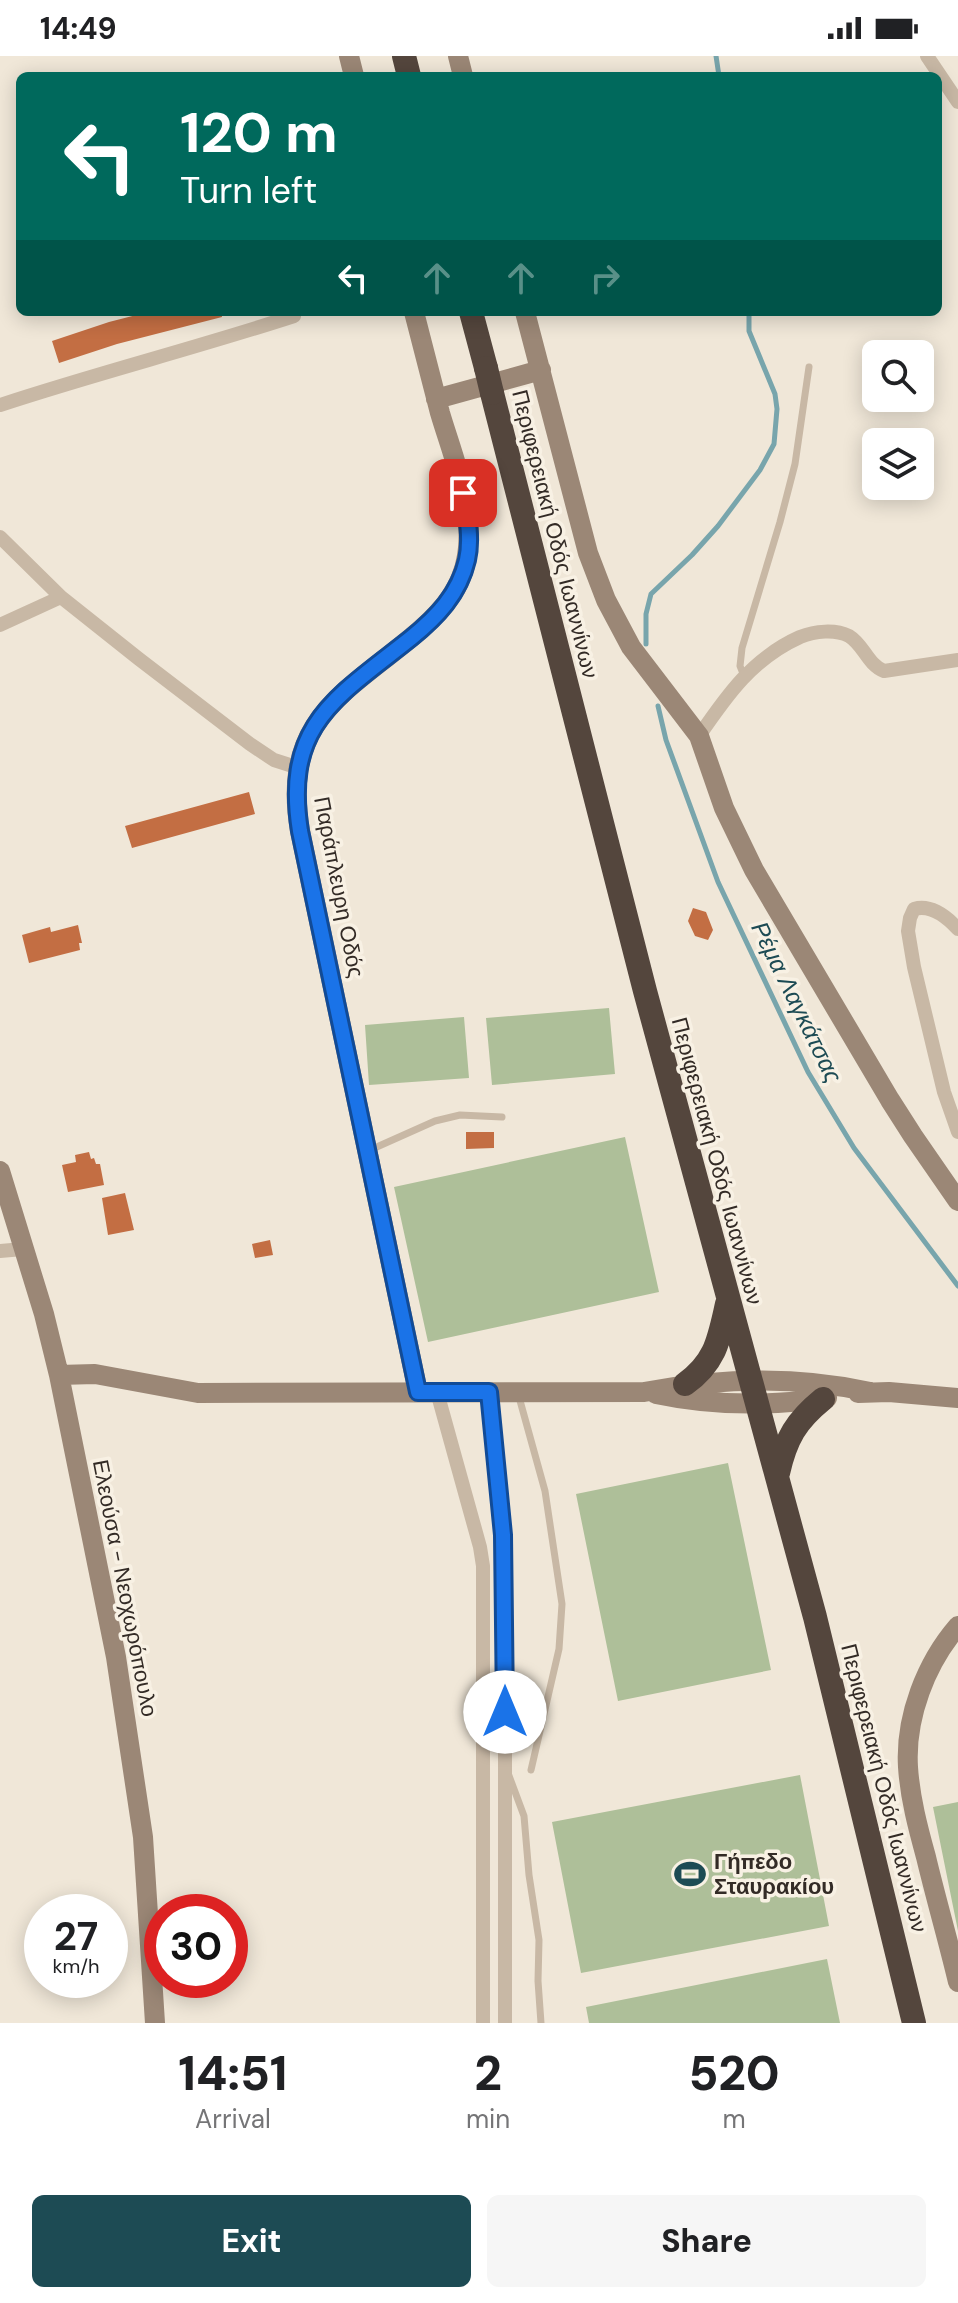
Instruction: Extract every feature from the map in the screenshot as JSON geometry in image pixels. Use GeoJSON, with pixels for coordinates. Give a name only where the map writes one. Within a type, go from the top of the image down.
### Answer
{"type":"FeatureCollection","features":[{"type":"Feature","properties":{"kind":"highway","name":"Περιφερειακή Οδός Ιωαννίνων"},"geometry":{"type":"LineString","coordinates":[[472,316],[641,976],[778,1475],[847,1743],[914,2023]]}},
{"type":"Feature","properties":{"kind":"highway"},"geometry":{"type":"LineString","coordinates":[[685,1384],[698,1375],[714,1353],[728,1301]]}},
{"type":"Feature","properties":{"kind":"highway"},"geometry":{"type":"LineString","coordinates":[[778,1475],[782,1456],[796,1425],[823,1399]]}},
{"type":"Feature","properties":{"kind":"street"},"geometry":{"type":"LineString","coordinates":[[942,78],[958,102]]}},
{"type":"Feature","properties":{"kind":"street"},"geometry":{"type":"LineString","coordinates":[[0,405],[294,316]]}},
{"type":"Feature","properties":{"kind":"street","name":"Παράπλευρη Οδός"},"geometry":{"type":"LineString","coordinates":[[415,316],[463,493],[469,534],[467,557],[451,598],[430,622],[348,687],[324,711],[310,733],[299,768],[296,793],[300,831],[368,1150],[428,1392]]}},
{"type":"Feature","properties":{"kind":"street"},"geometry":{"type":"LineString","coordinates":[[526,316],[596,577],[631,647],[699,736],[724,808],[754,870],[890,1100],[958,1201]]}},
{"type":"Feature","properties":{"kind":"street"},"geometry":{"type":"LineString","coordinates":[[436,399],[541,370]]}},
{"type":"Feature","properties":{"kind":"street"},"geometry":{"type":"LineString","coordinates":[[0,537],[61,597],[250,744],[274,760],[299,768]]}},
{"type":"Feature","properties":{"kind":"street"},"geometry":{"type":"LineString","coordinates":[[0,625],[61,597]]}},
{"type":"Feature","properties":{"kind":"street"},"geometry":{"type":"LineString","coordinates":[[699,736],[744,676],[765,657],[807,635],[826,632],[852,638],[872,663],[884,671],[958,660]]}},
{"type":"Feature","properties":{"kind":"street"},"geometry":{"type":"LineString","coordinates":[[958,929],[941,914],[925,908],[914,909],[908,924],[917,980],[936,1060],[958,1132]]}},
{"type":"Feature","properties":{"kind":"street","name":"Ελεούσα - Νεοχωρόπουλο"},"geometry":{"type":"LineString","coordinates":[[0,1171],[44,1314],[59,1375],[116,1657],[146,1867],[155,2023]]}},
{"type":"Feature","properties":{"kind":"street"},"geometry":{"type":"LineString","coordinates":[[0,1251],[23,1249]]}},
{"type":"Feature","properties":{"kind":"street"},"geometry":{"type":"LineString","coordinates":[[59,1375],[95,1374],[198,1393],[644,1392],[695,1401],[817,1382],[870,1392],[958,1398]]}},
{"type":"Feature","properties":{"kind":"street"},"geometry":{"type":"LineString","coordinates":[[644,1392],[685,1384],[823,1399],[870,1392]]}},
{"type":"Feature","properties":{"kind":"street"},"geometry":{"type":"LineString","coordinates":[[428,1392],[478,1537],[483,1566],[483,2023]]}},
{"type":"Feature","properties":{"kind":"street"},"geometry":{"type":"LineString","coordinates":[[489,1392],[504,1548],[505,2023]]}},
{"type":"Feature","properties":{"kind":"street"},"geometry":{"type":"LineString","coordinates":[[958,1626],[938,1652],[922,1686],[911,1726],[908,1765],[914,1811],[958,1982]]}},
{"type":"Feature","properties":{"kind":"lane"},"geometry":{"type":"LineString","coordinates":[[744,676],[740,666],[742,648],[795,464],[809,367]]}},
{"type":"Feature","properties":{"kind":"lane"},"geometry":{"type":"LineString","coordinates":[[368,1150],[435,1121],[460,1115],[502,1117]]}},
{"type":"Feature","properties":{"kind":"lane"},"geometry":{"type":"LineString","coordinates":[[518,1392],[545,1491],[562,1604],[559,1649],[531,1770]]}},
{"type":"Feature","properties":{"kind":"lane"},"geometry":{"type":"LineString","coordinates":[[505,1767],[524,1816],[539,1940],[541,2023]]}},
{"type":"Feature","properties":{"kind":"green space"},"geometry":{"type":"Polygon","coordinates":[[[609,1008],[615,1074],[492,1085],[486,1018],[609,1008]]]}},
{"type":"Feature","properties":{"kind":"green space"},"geometry":{"type":"Polygon","coordinates":[[[464,1017],[469,1078],[369,1085],[365,1025],[464,1017]]]}},
{"type":"Feature","properties":{"kind":"green space"},"geometry":{"type":"Polygon","coordinates":[[[625,1137],[659,1292],[428,1342],[394,1187],[625,1137]]]}},
{"type":"Feature","properties":{"kind":"green space"},"geometry":{"type":"Polygon","coordinates":[[[728,1463],[771,1670],[618,1701],[576,1494],[728,1463]]]}},
{"type":"Feature","properties":{"kind":"green space","name":"Γήπεδο Σταυρακίου"},"geometry":{"type":"Polygon","coordinates":[[[800,1775],[829,1926],[581,1973],[552,1822],[800,1775]]]}},
{"type":"Feature","properties":{"kind":"green space"},"geometry":{"type":"Polygon","coordinates":[[[958,1802],[958,1931],[933,1807],[958,1802]]]}},
{"type":"Feature","properties":{"kind":"green space","name":"Γήπεδο Σταυρακίου"},"geometry":{"type":"Polygon","coordinates":[[[827,1959],[840,2023],[589,2023],[586,2007],[827,1959]]]}},
{"type":"Feature","properties":{"kind":"building"},"geometry":{"type":"Polygon","coordinates":[[[132,316],[222,317],[117,344],[59,363],[52,341],[132,316]]]}},
{"type":"Feature","properties":{"kind":"building"},"geometry":{"type":"Polygon","coordinates":[[[249,792],[255,814],[132,848],[125,826],[249,792]]]}},
{"type":"Feature","properties":{"kind":"building"},"geometry":{"type":"Polygon","coordinates":[[[693,908],[706,912],[713,930],[708,940],[695,936],[688,921],[693,908]]]}},
{"type":"Feature","properties":{"kind":"building"},"geometry":{"type":"Polygon","coordinates":[[[78,925],[82,943],[79,943],[80,950],[29,963],[22,935],[50,927],[51,932],[78,925]]]}},
{"type":"Feature","properties":{"kind":"building"},"geometry":{"type":"Polygon","coordinates":[[[466,1132],[494,1132],[494,1148],[466,1149],[466,1132]]]}},
{"type":"Feature","properties":{"kind":"building"},"geometry":{"type":"Polygon","coordinates":[[[89,1152],[91,1159],[100,1164],[104,1185],[68,1192],[62,1165],[76,1162],[75,1155],[89,1152]]]}},
{"type":"Feature","properties":{"kind":"building"},"geometry":{"type":"Polygon","coordinates":[[[125,1193],[134,1230],[108,1235],[102,1198],[125,1193]]]}},
{"type":"Feature","properties":{"kind":"building"},"geometry":{"type":"Polygon","coordinates":[[[270,1240],[273,1255],[255,1258],[252,1244],[270,1240]]]}},
{"type":"Feature","properties":{"kind":"waterway","name":"Ρέμα Λαγκάτσας"},"geometry":{"type":"LineString","coordinates":[[716,56],[718,72]]}},
{"type":"Feature","properties":{"kind":"waterway","name":"Ρέμα Λαγκάτσας"},"geometry":{"type":"LineString","coordinates":[[646,644],[646,614],[651,594],[718,526],[760,470],[774,444],[775,394],[749,331],[749,316]]}},
{"type":"Feature","properties":{"kind":"waterway","name":"Ρέμα Λαγκάτσας"},"geometry":{"type":"LineString","coordinates":[[658,706],[666,740],[718,882],[808,1072],[854,1148],[958,1286]]}},
{"type":"Feature","properties":{"kind":"place","name":"Γήπεδο Σταυρακίου"},"geometry":{"type":"Point","coordinates":[690,1874]}},
{"type":"Feature","properties":{"kind":"route"},"geometry":{"type":"LineString","coordinates":[[463,493],[469,534],[467,557],[451,598],[430,622],[348,687],[324,711],[305,745],[296,793],[300,831],[418,1392],[489,1392],[505,1571],[505,1712]]}}]}
